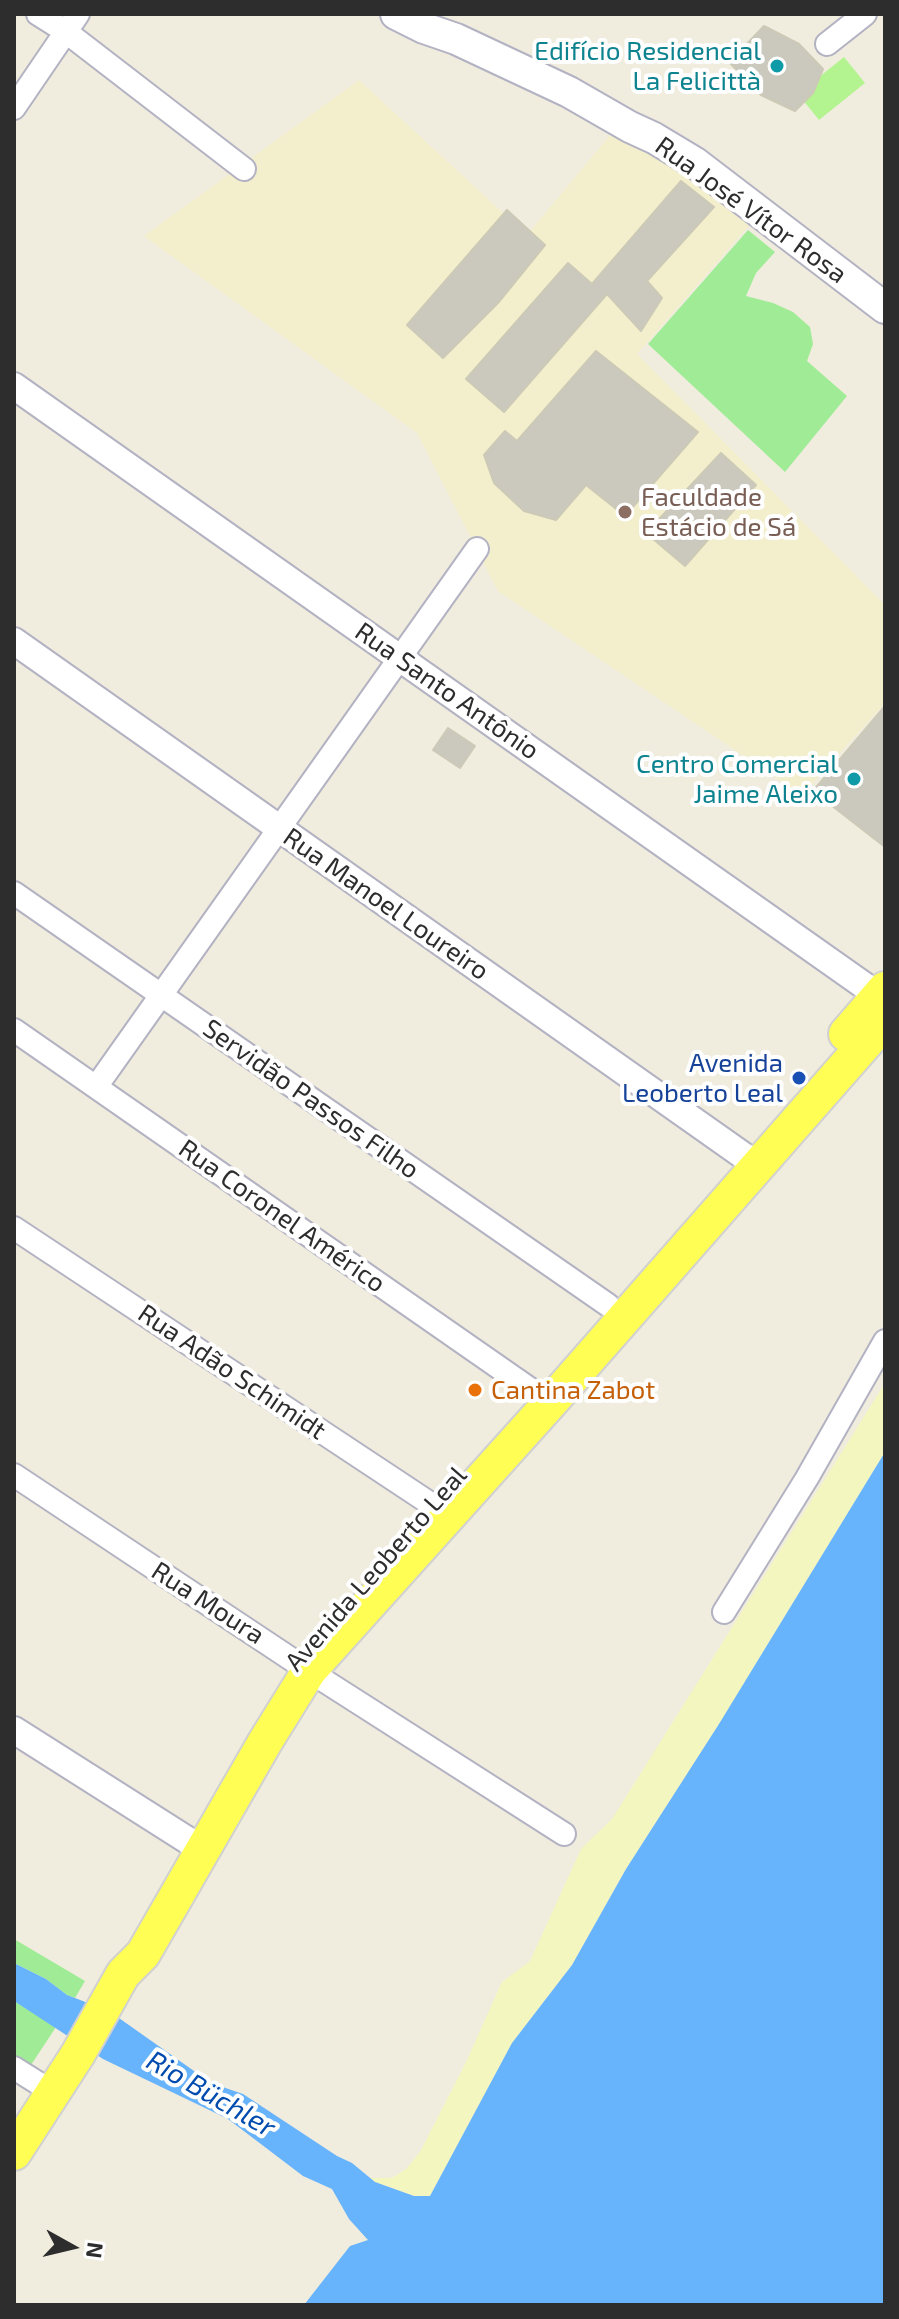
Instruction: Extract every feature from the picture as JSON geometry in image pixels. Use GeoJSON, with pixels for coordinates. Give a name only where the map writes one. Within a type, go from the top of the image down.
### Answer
{"type":"FeatureCollection","features":[{"type":"Feature","properties":{"kind":"main road","name":"Rua José Vítor Rosa"},"geometry":{"type":"LineString","coordinates":[[396,14],[569,92],[694,162],[885,308]]}},
{"type":"Feature","properties":{"kind":"main road","name":"Avenida Leoberto Leal"},"geometry":{"type":"LineString","coordinates":[[14,2153],[54,2093],[117,1986],[121,1955],[194,1845],[252,1721],[542,1397],[883,1002]]}},
{"type":"Feature","properties":{"kind":"main road","name":"Avenida Leoberto Leal"},"geometry":{"type":"LineString","coordinates":[[542,1397],[608,1305],[749,1160]]}},
{"type":"Feature","properties":{"kind":"street"},"geometry":{"type":"LineString","coordinates":[[38,14],[71,22],[244,169]]}},
{"type":"Feature","properties":{"kind":"street"},"geometry":{"type":"LineString","coordinates":[[827,44],[865,14]]}},
{"type":"Feature","properties":{"kind":"street"},"geometry":{"type":"LineString","coordinates":[[14,108],[71,22]]}},
{"type":"Feature","properties":{"kind":"street","name":"Rua Santo Antônio"},"geometry":{"type":"LineString","coordinates":[[14,386],[883,1002]]}},
{"type":"Feature","properties":{"kind":"street"},"geometry":{"type":"LineString","coordinates":[[96,1087],[477,549]]}},
{"type":"Feature","properties":{"kind":"street","name":"Rua Manoel Loureiro"},"geometry":{"type":"LineString","coordinates":[[14,641],[749,1160]]}},
{"type":"Feature","properties":{"kind":"street","name":"Servidão Passos Filho"},"geometry":{"type":"LineString","coordinates":[[14,893],[608,1305]]}},
{"type":"Feature","properties":{"kind":"street","name":"Rua Coronel Américo"},"geometry":{"type":"LineString","coordinates":[[14,1030],[542,1397]]}},
{"type":"Feature","properties":{"kind":"street","name":"Rua Adão Schimidt"},"geometry":{"type":"LineString","coordinates":[[14,1228],[440,1510]]}},
{"type":"Feature","properties":{"kind":"street"},"geometry":{"type":"LineString","coordinates":[[724,1612],[807,1478],[885,1341]]}},
{"type":"Feature","properties":{"kind":"street","name":"Rua Moura"},"geometry":{"type":"LineString","coordinates":[[14,1475],[564,1834]]}},
{"type":"Feature","properties":{"kind":"street"},"geometry":{"type":"LineString","coordinates":[[14,1730],[194,1845]]}},
{"type":"Feature","properties":{"kind":"street"},"geometry":{"type":"LineString","coordinates":[[14,2068],[54,2093]]}},
{"type":"Feature","properties":{"kind":"shaded area","name":"Faculdade Estácio de Sá"},"geometry":{"type":"Polygon","coordinates":[[[359,80],[527,235],[616,128],[753,221],[637,354],[885,605],[885,703],[802,795],[498,591],[417,433],[144,236],[359,80]]]}},
{"type":"Feature","properties":{"kind":"green space"},"geometry":{"type":"Polygon","coordinates":[[[844,57],[865,83],[819,120],[798,94],[844,57]]]}},
{"type":"Feature","properties":{"kind":"green space"},"geometry":{"type":"Polygon","coordinates":[[[748,230],[775,252],[756,273],[746,296],[793,312],[810,327],[813,344],[807,361],[847,396],[785,472],[648,344],[748,230]]]}},
{"type":"Feature","properties":{"kind":"green space"},"geometry":{"type":"Polygon","coordinates":[[[14,1939],[85,1981],[75,1998],[14,1963],[14,1939]]]}},
{"type":"Feature","properties":{"kind":"green space"},"geometry":{"type":"Polygon","coordinates":[[[14,2001],[56,2027],[29,2068],[14,2060],[14,2001]]]}},
{"type":"Feature","properties":{"kind":"sand"},"geometry":{"type":"Polygon","coordinates":[[[885,1383],[885,1452],[719,1724],[626,1869],[572,1965],[512,2043],[430,2196],[414,2196],[368,2178],[392,2178],[406,2169],[420,2152],[502,1982],[530,1961],[581,1849],[612,1819],[885,1383]]]}},
{"type":"Feature","properties":{"kind":"water","name":"Rio Büchler"},"geometry":{"type":"Polygon","coordinates":[[[885,1452],[885,2305],[304,2305],[350,2246],[368,2240],[349,2219],[332,2189],[303,2176],[228,2119],[103,2059],[14,2001],[14,1963],[46,1979],[67,1995],[109,2011],[211,2083],[243,2094],[352,2163],[375,2182],[414,2196],[430,2196],[512,2043],[572,1965],[626,1869],[719,1724],[885,1452]]]}},
{"type":"Feature","properties":{"kind":"building","name":"Edifício Residencial La Felicittà"},"geometry":{"type":"Polygon","coordinates":[[[764,26],[799,44],[823,69],[813,93],[795,111],[761,95],[730,63],[741,44],[744,47],[764,26]]]}},
{"type":"Feature","properties":{"kind":"building"},"geometry":{"type":"Polygon","coordinates":[[[681,181],[714,207],[647,281],[662,298],[641,331],[607,294],[504,412],[466,379],[568,263],[592,284],[681,181]]]}},
{"type":"Feature","properties":{"kind":"building"},"geometry":{"type":"Polygon","coordinates":[[[507,210],[545,245],[498,303],[443,358],[407,325],[507,210]]]}},
{"type":"Feature","properties":{"kind":"building"},"geometry":{"type":"Polygon","coordinates":[[[596,351],[698,432],[625,516],[586,485],[556,520],[524,511],[494,483],[484,455],[505,431],[517,441],[596,351]]]}},
{"type":"Feature","properties":{"kind":"building"},"geometry":{"type":"Polygon","coordinates":[[[721,453],[756,485],[685,566],[646,533],[721,453]]]}},
{"type":"Feature","properties":{"kind":"building","name":"Centro Comercial Jaime Aleixo"},"geometry":{"type":"Polygon","coordinates":[[[885,706],[885,847],[813,791],[885,706]]]}},
{"type":"Feature","properties":{"kind":"building"},"geometry":{"type":"Polygon","coordinates":[[[448,728],[475,746],[460,768],[433,750],[448,728]]]}},
{"type":"Feature","properties":{"kind":"place","name":"Edifício Residencial La Felicittà"},"geometry":{"type":"Point","coordinates":[777,66]}},
{"type":"Feature","properties":{"kind":"place","name":"Faculdade Estácio de Sá"},"geometry":{"type":"Point","coordinates":[625,512]}},
{"type":"Feature","properties":{"kind":"place","name":"Centro Comercial Jaime Aleixo"},"geometry":{"type":"Point","coordinates":[854,779]}},
{"type":"Feature","properties":{"kind":"place","name":"Avenida Leoberto Leal"},"geometry":{"type":"Point","coordinates":[799,1078]}},
{"type":"Feature","properties":{"kind":"place","name":"Cantina Zabot"},"geometry":{"type":"Point","coordinates":[475,1390]}}]}
